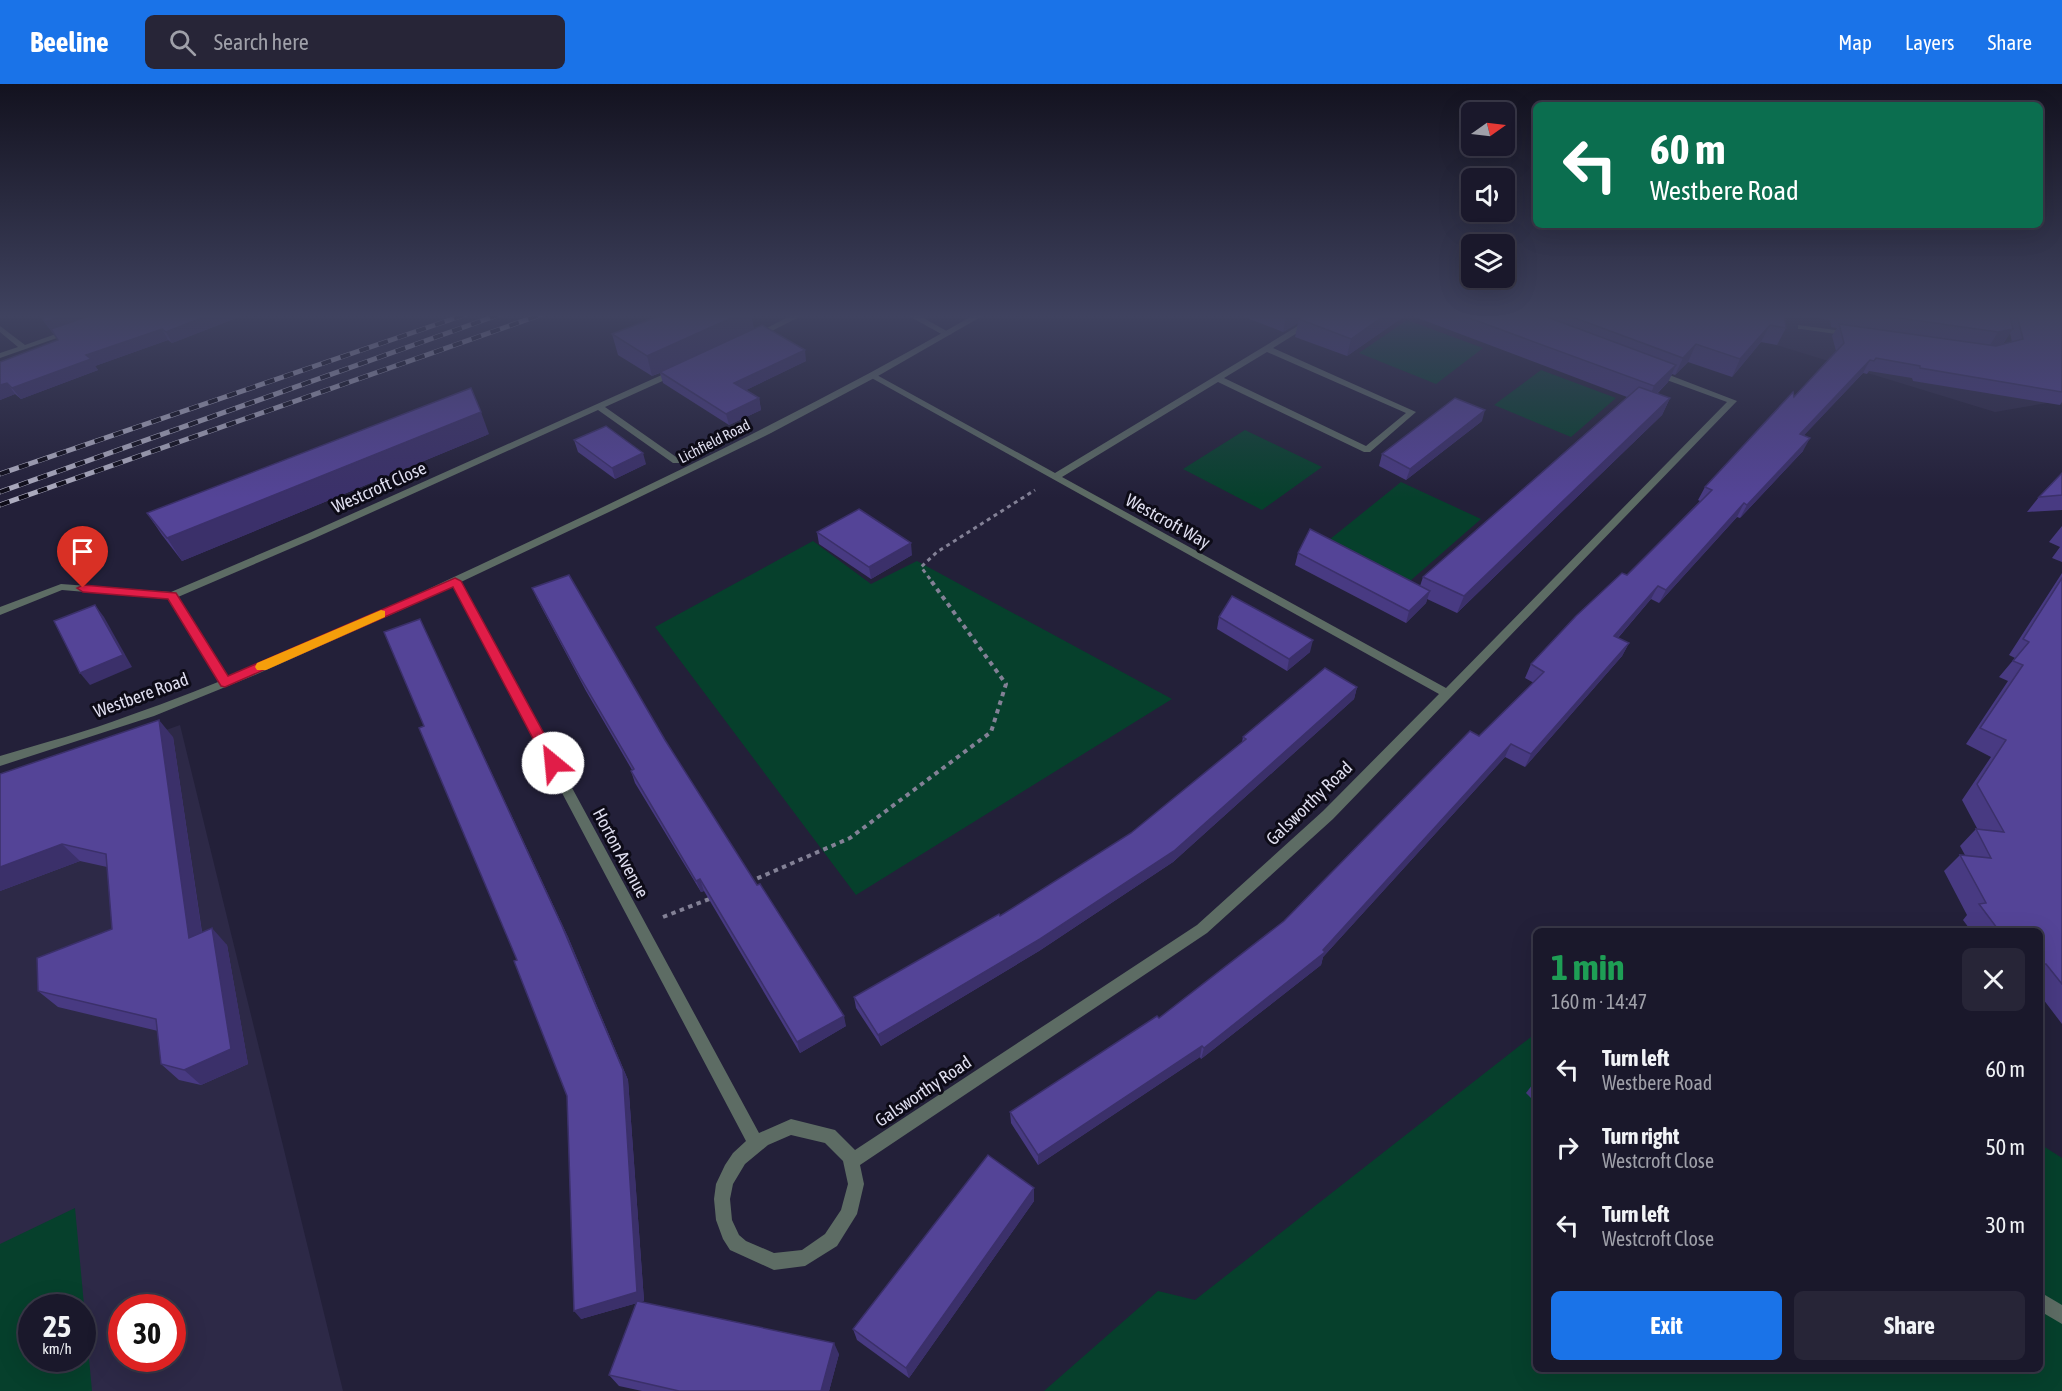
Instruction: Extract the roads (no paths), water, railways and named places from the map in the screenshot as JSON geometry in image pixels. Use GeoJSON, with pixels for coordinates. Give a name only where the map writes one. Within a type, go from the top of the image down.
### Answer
{"type":"FeatureCollection","features":[{"type":"Feature","properties":{"kind":"street","name":"Westcroft Close"},"geometry":{"type":"LineString","coordinates":[[0,611],[61,587],[172,596],[667,376]]}},
{"type":"Feature","properties":{"kind":"street","name":"Westcroft Way"},"geometry":{"type":"LineString","coordinates":[[872,376],[1448,693]]}},
{"type":"Feature","properties":{"kind":"street","name":"Lichfield Road"},"geometry":{"type":"LineString","coordinates":[[455,581],[690,471],[872,376]]}},
{"type":"Feature","properties":{"kind":"street"},"geometry":{"type":"LineString","coordinates":[[1055,477],[1220,376]]}},
{"type":"Feature","properties":{"kind":"street"},"geometry":{"type":"LineString","coordinates":[[1216,378],[1367,450],[1412,412],[1329,376]]}},
{"type":"Feature","properties":{"kind":"street","name":"Galsworthy Road"},"geometry":{"type":"LineString","coordinates":[[852,1161],[1202,929],[1328,815],[1733,401],[1663,376]]}},
{"type":"Feature","properties":{"kind":"street"},"geometry":{"type":"LineString","coordinates":[[600,407],[676,461]]}},
{"type":"Feature","properties":{"kind":"street","name":"Westbere Road"},"geometry":{"type":"LineString","coordinates":[[0,761],[147,714],[455,581]]}},
{"type":"Feature","properties":{"kind":"street","name":"Horton Avenue"},"geometry":{"type":"LineString","coordinates":[[455,581],[755,1142]]}},
{"type":"Feature","properties":{"kind":"street"},"geometry":{"type":"LineString","coordinates":[[172,596],[225,682]]}},
{"type":"Feature","properties":{"kind":"street"},"geometry":{"type":"LineString","coordinates":[[791,1127],[810,1128],[827,1134],[842,1145],[852,1161],[857,1182],[853,1206],[842,1227],[825,1246],[803,1258],[778,1262],[756,1257],[737,1245],[725,1227],[721,1204],[725,1181],[736,1160],[755,1142],[771,1132],[791,1127]]}},
{"type":"Feature","properties":{"kind":"street"},"geometry":{"type":"LineString","coordinates":[[2043,1303],[2062,1315]]}},
{"type":"Feature","properties":{"kind":"railway"},"geometry":{"type":"LineString","coordinates":[[0,474],[286,376]]}},
{"type":"Feature","properties":{"kind":"railway"},"geometry":{"type":"LineString","coordinates":[[0,492],[326,376]]}},
{"type":"Feature","properties":{"kind":"railway"},"geometry":{"type":"LineString","coordinates":[[0,505],[367,376]]}}]}
